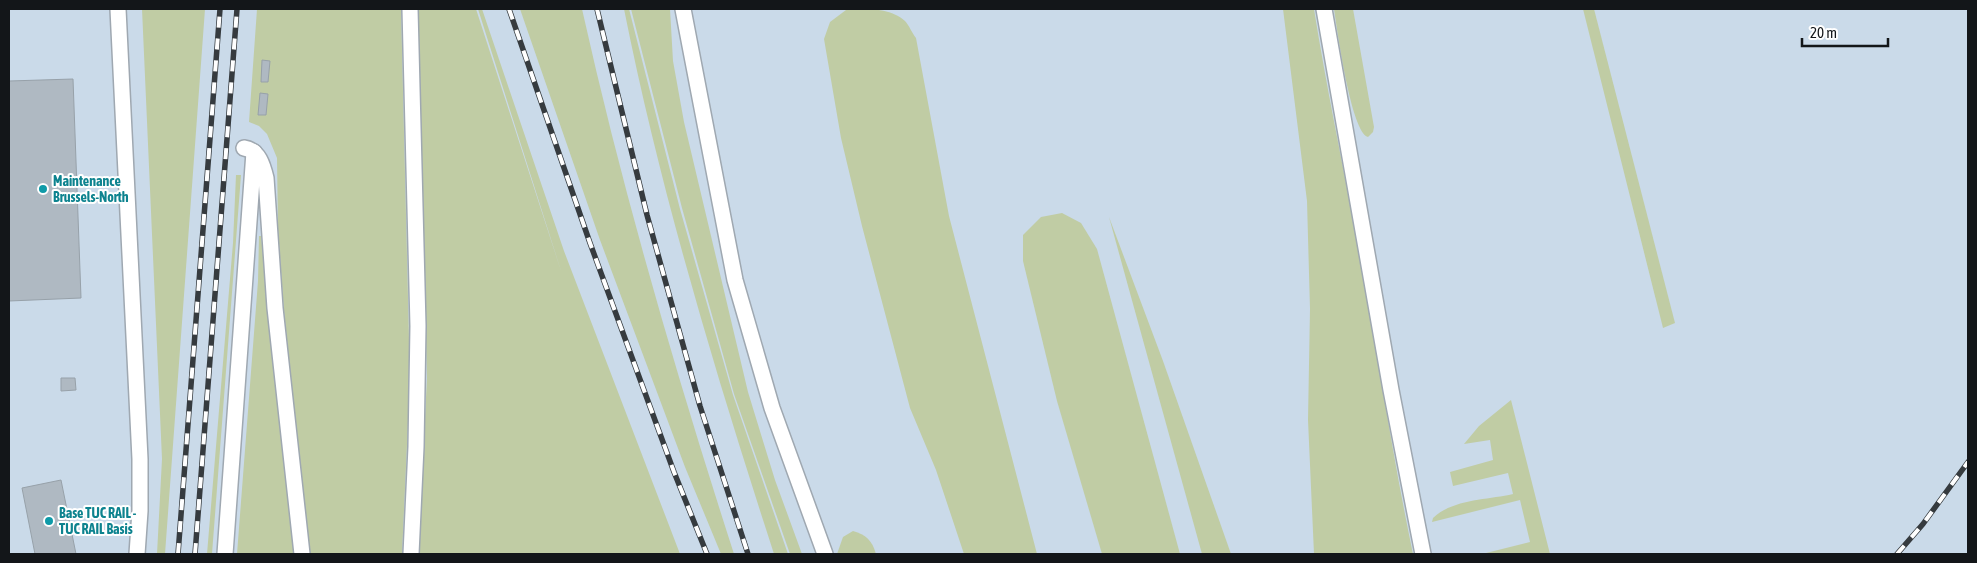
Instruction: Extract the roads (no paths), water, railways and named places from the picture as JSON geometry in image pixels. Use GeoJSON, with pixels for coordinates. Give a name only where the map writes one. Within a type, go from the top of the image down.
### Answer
{"type":"FeatureCollection","features":[{"type":"Feature","properties":{"kind":"lane"},"geometry":{"type":"LineString","coordinates":[[118,9],[140,460],[140,511],[137,554]]}},
{"type":"Feature","properties":{"kind":"lane"},"geometry":{"type":"LineString","coordinates":[[410,9],[418,366],[411,554]]}},
{"type":"Feature","properties":{"kind":"lane"},"geometry":{"type":"LineString","coordinates":[[683,9],[735,280],[772,408],[824,554]]}},
{"type":"Feature","properties":{"kind":"lane"},"geometry":{"type":"LineString","coordinates":[[1324,9],[1391,390],[1423,554]]}},
{"type":"Feature","properties":{"kind":"lane"},"geometry":{"type":"LineString","coordinates":[[225,554],[249,150],[262,162],[266,178],[275,308],[302,554]]}},
{"type":"Feature","properties":{"kind":"railway"},"geometry":{"type":"LineString","coordinates":[[178,554],[220,9]]}},
{"type":"Feature","properties":{"kind":"railway"},"geometry":{"type":"LineString","coordinates":[[195,554],[237,9]]}},
{"type":"Feature","properties":{"kind":"railway"},"geometry":{"type":"LineString","coordinates":[[509,9],[590,243],[674,472],[707,554]]}},
{"type":"Feature","properties":{"kind":"railway"},"geometry":{"type":"LineString","coordinates":[[597,9],[647,215],[700,406],[748,554]]}},
{"type":"Feature","properties":{"kind":"railway"},"geometry":{"type":"LineString","coordinates":[[1897,554],[1923,524],[1968,462]]}},
{"type":"Feature","properties":{"kind":"place","name":"Maintenance Brussels-North"},"geometry":{"type":"Point","coordinates":[43,189]}},
{"type":"Feature","properties":{"kind":"place","name":"Base TUC RAIL - TUC RAIL Basis"},"geometry":{"type":"Point","coordinates":[49,521]}}]}
